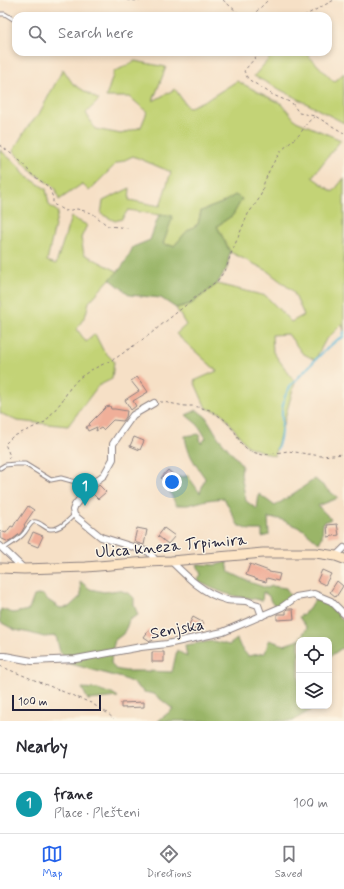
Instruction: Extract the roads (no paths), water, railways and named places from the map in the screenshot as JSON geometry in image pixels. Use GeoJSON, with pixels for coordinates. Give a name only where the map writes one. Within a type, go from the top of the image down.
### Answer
{"type":"FeatureCollection","features":[{"type":"Feature","properties":{"kind":"main road","name":"Ulica kneza Trpimira"},"geometry":{"type":"LineString","coordinates":[[0,568],[24,569],[86,567],[262,553],[316,553],[340,557]]}},
{"type":"Feature","properties":{"kind":"street"},"geometry":{"type":"LineString","coordinates":[[154,403],[133,415],[112,444],[113,459],[104,474],[93,483],[75,505],[73,510],[74,515],[101,537],[149,552],[157,562]]}},
{"type":"Feature","properties":{"kind":"street"},"geometry":{"type":"LineString","coordinates":[[1,548],[24,569]]}},
{"type":"Feature","properties":{"kind":"street"},"geometry":{"type":"LineString","coordinates":[[340,557],[344,548]]}},
{"type":"Feature","properties":{"kind":"street"},"geometry":{"type":"LineString","coordinates":[[171,561],[200,588],[215,596],[229,600],[246,601],[258,605],[262,616]]}},
{"type":"Feature","properties":{"kind":"street","name":"Senjska"},"geometry":{"type":"LineString","coordinates":[[0,656],[32,661],[76,659],[141,647],[167,644],[223,632],[282,607],[296,597],[314,594],[331,601],[344,614]]}},
{"type":"Feature","properties":{"kind":"lane"},"geometry":{"type":"LineString","coordinates":[[0,14],[5,14],[12,18]]}},
{"type":"Feature","properties":{"kind":"lane"},"geometry":{"type":"LineString","coordinates":[[0,468],[5,465],[25,464],[51,480],[61,478],[78,483],[93,483]]}},
{"type":"Feature","properties":{"kind":"lane"},"geometry":{"type":"LineString","coordinates":[[1,548],[22,537],[30,525],[34,522],[37,522],[48,529],[52,529],[65,524],[74,515]]}},
{"type":"Feature","properties":{"kind":"waterway"},"geometry":{"type":"LineString","coordinates":[[277,449],[280,439],[282,409],[285,396],[291,385],[322,353],[337,340],[343,337],[344,332]]}},
{"type":"Feature","properties":{"kind":"place","name":"frane"},"geometry":{"type":"Point","coordinates":[85,506]}}]}
